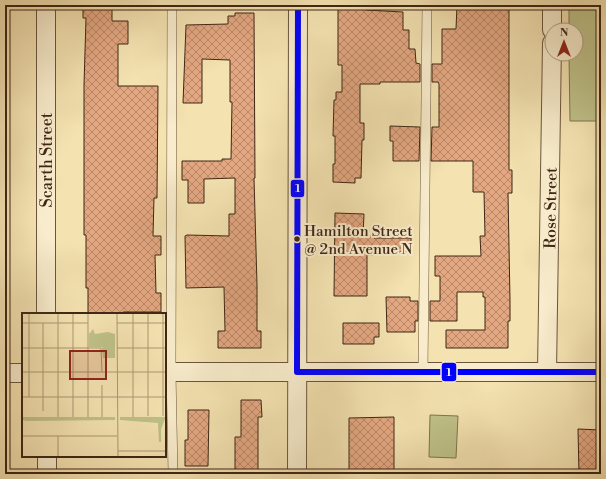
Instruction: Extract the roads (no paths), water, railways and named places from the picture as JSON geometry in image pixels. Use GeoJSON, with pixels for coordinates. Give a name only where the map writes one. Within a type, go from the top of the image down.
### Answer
{"type":"FeatureCollection","features":[{"type":"Feature","properties":{"kind":"street","name":"Scarth Street"},"geometry":{"type":"LineString","coordinates":[[46,5],[46,313]]}},
{"type":"Feature","properties":{"kind":"street"},"geometry":{"type":"LineString","coordinates":[[297,474],[298,5]]}},
{"type":"Feature","properties":{"kind":"street"},"geometry":{"type":"LineString","coordinates":[[552,5],[552,22]]}},
{"type":"Feature","properties":{"kind":"street","name":"Rose Street"},"geometry":{"type":"LineString","coordinates":[[547,372],[552,62]]}},
{"type":"Feature","properties":{"kind":"street"},"geometry":{"type":"LineString","coordinates":[[168,372],[601,372]]}},
{"type":"Feature","properties":{"kind":"street"},"geometry":{"type":"LineString","coordinates":[[5,373],[22,373]]}},
{"type":"Feature","properties":{"kind":"street"},"geometry":{"type":"LineString","coordinates":[[46,457],[47,474]]}},
{"type":"Feature","properties":{"kind":"lane"},"geometry":{"type":"LineString","coordinates":[[172,5],[168,372],[173,474]]}},
{"type":"Feature","properties":{"kind":"lane"},"geometry":{"type":"LineString","coordinates":[[423,372],[427,5]]}},
{"type":"Feature","properties":{"kind":"place","name":"Hamilton Street @ 2nd Avenue N"},"geometry":{"type":"Point","coordinates":[297,239]}}]}
